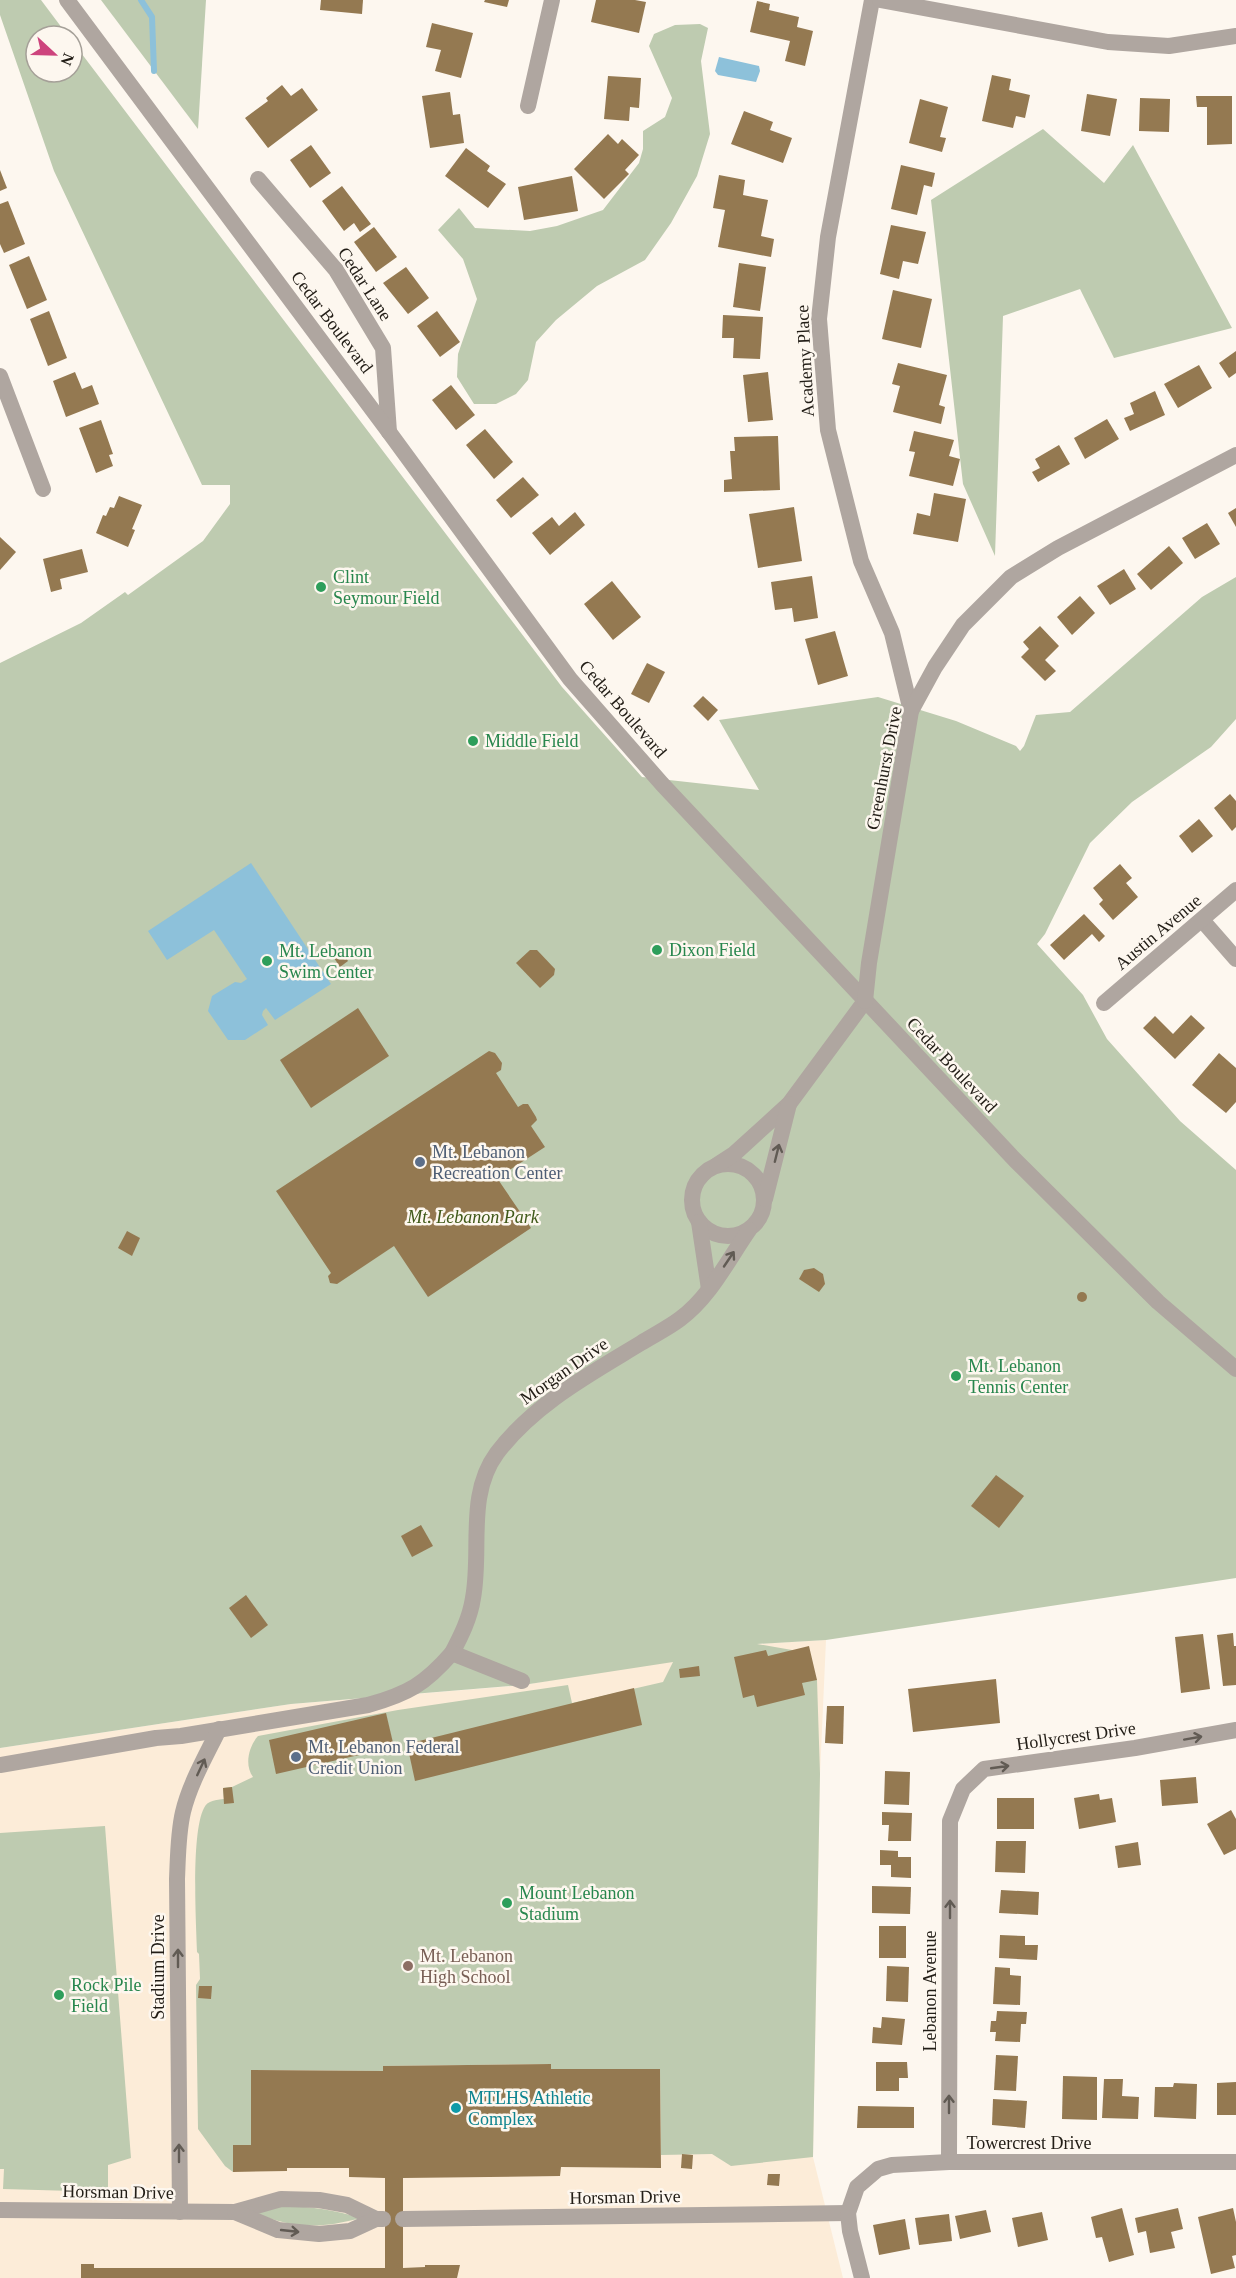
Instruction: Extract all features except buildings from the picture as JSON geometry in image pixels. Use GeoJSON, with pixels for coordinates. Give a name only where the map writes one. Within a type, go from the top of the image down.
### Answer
{"type":"FeatureCollection","features":[{"type":"Feature","properties":{"kind":"street","name":"Cedar Boulevard"},"geometry":{"type":"LineString","coordinates":[[67,0],[390,432],[570,679],[662,784],[1040,1185],[1158,1302],[1236,1369]]}},
{"type":"Feature","properties":{"kind":"street"},"geometry":{"type":"LineString","coordinates":[[528,106],[552,0]]}},
{"type":"Feature","properties":{"kind":"street","name":"Academy Place"},"geometry":{"type":"LineString","coordinates":[[872,0],[828,237],[819,319],[828,430],[861,561],[892,633],[911,711]]}},
{"type":"Feature","properties":{"kind":"street"},"geometry":{"type":"LineString","coordinates":[[880,0],[1108,42],[1169,46],[1236,36]]}},
{"type":"Feature","properties":{"kind":"street","name":"Cedar Lane"},"geometry":{"type":"LineString","coordinates":[[258,179],[336,270],[383,348],[390,432]]}},
{"type":"Feature","properties":{"kind":"street"},"geometry":{"type":"LineString","coordinates":[[0,376],[43,489]]}},
{"type":"Feature","properties":{"kind":"street","name":"Greenhurst Drive"},"geometry":{"type":"LineString","coordinates":[[866,1001],[869,963],[911,711],[935,667],[963,625],[1011,576],[1058,548],[1236,455]]}},
{"type":"Feature","properties":{"kind":"street","name":"Austin Avenue"},"geometry":{"type":"LineString","coordinates":[[1104,1003],[1236,890]]}},
{"type":"Feature","properties":{"kind":"street"},"geometry":{"type":"LineString","coordinates":[[1202,920],[1236,960]]}},
{"type":"Feature","properties":{"kind":"street"},"geometry":{"type":"LineString","coordinates":[[789,1104],[762,1213],[749,1230],[740,1235],[728,1237],[707,1230],[693,1212],[693,1189],[698,1179],[706,1171],[734,1154],[789,1104],[866,1001]]}},
{"type":"Feature","properties":{"kind":"street"},"geometry":{"type":"LineString","coordinates":[[717,1165],[740,1166],[750,1171],[758,1180],[763,1191],[764,1202]]}},
{"type":"Feature","properties":{"kind":"street"},"geometry":{"type":"LineString","coordinates":[[699,1222],[709,1289]]}},
{"type":"Feature","properties":{"kind":"street","name":"Morgan Drive"},"geometry":{"type":"LineString","coordinates":[[452,1653],[465,1629],[473,1599],[476,1568],[476,1512],[485,1478],[496,1455],[518,1428],[543,1406],[582,1379],[679,1320],[696,1305],[749,1230]]}},
{"type":"Feature","properties":{"kind":"street"},"geometry":{"type":"LineString","coordinates":[[0,1765],[156,1738],[311,1716],[392,1699],[417,1687],[433,1675],[452,1653],[522,1681]]}},
{"type":"Feature","properties":{"kind":"street","name":"Stadium Drive"},"geometry":{"type":"LineString","coordinates":[[180,2212],[177,1879],[180,1839],[183,1813],[191,1788],[219,1729]]}},
{"type":"Feature","properties":{"kind":"street","name":"Hollycrest Drive"},"geometry":{"type":"LineString","coordinates":[[950,1821],[963,1789],[984,1769],[1135,1748],[1236,1730]]}},
{"type":"Feature","properties":{"kind":"street","name":"Lebanon Avenue"},"geometry":{"type":"LineString","coordinates":[[949,2162],[950,1821]]}},
{"type":"Feature","properties":{"kind":"street","name":"Towercrest Drive"},"geometry":{"type":"LineString","coordinates":[[848,2214],[857,2187],[867,2176],[878,2169],[892,2165],[949,2162],[1236,2162]]}},
{"type":"Feature","properties":{"kind":"street","name":"Horsman Drive"},"geometry":{"type":"LineString","coordinates":[[0,2210],[235,2212],[281,2199],[319,2200],[346,2205],[380,2219],[350,2231],[319,2234],[278,2230],[235,2212]]}},
{"type":"Feature","properties":{"kind":"street"},"geometry":{"type":"LineString","coordinates":[[848,2214],[862,2278]]}},
{"type":"Feature","properties":{"kind":"street","name":"Horsman Drive"},"geometry":{"type":"LineString","coordinates":[[403,2218],[848,2214]]}},
{"type":"Feature","properties":{"kind":"shaded area","name":"Mt. Lebanon High School"},"geometry":{"type":"Polygon","coordinates":[[[826,1640],[820,1774],[813,2157],[843,2278],[0,2278],[0,1748],[291,1704],[524,1685],[753,1644],[826,1640]]]}},
{"type":"Feature","properties":{"kind":"green space","name":"Mt. Lebanon Park"},"geometry":{"type":"Polygon","coordinates":[[[0,0],[41,0],[59,24],[24,24],[24,84],[84,84],[84,57],[562,687],[642,777],[759,790],[719,720],[878,697],[956,721],[1016,746],[1020,751],[1036,715],[1070,712],[1202,597],[1236,577],[1236,719],[1211,747],[1132,802],[1090,843],[1045,934],[1037,944],[1083,995],[1107,1039],[1180,1121],[1236,1170],[1236,1578],[826,1640],[757,1644],[792,1650],[817,1680],[820,1774],[813,2157],[731,2166],[712,2154],[661,2155],[660,2069],[551,2069],[550,2064],[383,2066],[383,2071],[251,2070],[251,2145],[233,2145],[233,2172],[225,2166],[198,2129],[196,1985],[200,1979],[195,1899],[197,1837],[206,1805],[212,1801],[224,1799],[223,1788],[232,1787],[253,1777],[248,1761],[252,1745],[258,1736],[398,1710],[568,1685],[572,1703],[663,1682],[673,1662],[523,1685],[291,1704],[0,1748],[0,663],[81,623],[125,592],[128,595],[203,541],[230,504],[230,485],[202,485],[54,171],[0,15],[0,0]]]}},
{"type":"Feature","properties":{"kind":"green space"},"geometry":{"type":"Polygon","coordinates":[[[101,0],[206,0],[198,129],[101,0]]]}},
{"type":"Feature","properties":{"kind":"green space"},"geometry":{"type":"Polygon","coordinates":[[[700,24],[708,28],[701,61],[710,134],[697,176],[671,223],[645,260],[597,286],[556,320],[536,342],[528,380],[516,394],[496,404],[474,404],[457,377],[458,354],[477,299],[463,259],[438,230],[459,208],[475,228],[530,231],[557,226],[603,210],[639,163],[643,149],[643,131],[665,117],[672,98],[649,46],[654,34],[675,25],[700,24]]]}},
{"type":"Feature","properties":{"kind":"green space"},"geometry":{"type":"Polygon","coordinates":[[[1043,129],[1104,183],[1133,145],[1232,328],[1114,358],[1080,289],[1003,316],[995,556],[963,484],[931,200],[1043,129]]]}},
{"type":"Feature","properties":{"kind":"green space","name":"Rock Pile Field"},"geometry":{"type":"Polygon","coordinates":[[[105,1826],[131,2158],[108,2165],[108,2192],[3,2189],[4,2169],[0,2169],[0,1833],[105,1826]]]}},
{"type":"Feature","properties":{"kind":"green space"},"geometry":{"type":"Polygon","coordinates":[[[282,2206],[322,2209],[361,2218],[307,2226],[282,2222],[253,2212],[282,2206]]]}},
{"type":"Feature","properties":{"kind":"water"},"geometry":{"type":"Polygon","coordinates":[[[719,57],[759,66],[760,71],[756,82],[718,75],[715,71],[719,57]]]}},
{"type":"Feature","properties":{"kind":"water"},"geometry":{"type":"Polygon","coordinates":[[[251,863],[331,984],[275,1020],[266,1008],[262,1015],[268,1025],[245,1040],[228,1040],[208,1011],[212,996],[235,982],[241,983],[247,979],[214,930],[167,960],[148,931],[251,863]]]}},
{"type":"Feature","properties":{"kind":"waterway"},"geometry":{"type":"LineString","coordinates":[[141,0],[152,17],[154,71]]}},
{"type":"Feature","properties":{"kind":"place","name":"Clint Seymour Field"},"geometry":{"type":"Point","coordinates":[321,587]}},
{"type":"Feature","properties":{"kind":"place","name":"Middle Field"},"geometry":{"type":"Point","coordinates":[473,741]}},
{"type":"Feature","properties":{"kind":"place","name":"Dixon Field"},"geometry":{"type":"Point","coordinates":[657,950]}},
{"type":"Feature","properties":{"kind":"place","name":"Mt. Lebanon Swim Center"},"geometry":{"type":"Point","coordinates":[267,961]}},
{"type":"Feature","properties":{"kind":"place","name":"Mt. Lebanon Recreation Center"},"geometry":{"type":"Point","coordinates":[420,1162]}},
{"type":"Feature","properties":{"kind":"place","name":"Mt. Lebanon Tennis Center"},"geometry":{"type":"Point","coordinates":[956,1376]}},
{"type":"Feature","properties":{"kind":"place","name":"Mt. Lebanon Federal Credit Union"},"geometry":{"type":"Point","coordinates":[296,1757]}},
{"type":"Feature","properties":{"kind":"place","name":"Mount Lebanon Stadium"},"geometry":{"type":"Point","coordinates":[507,1903]}},
{"type":"Feature","properties":{"kind":"place","name":"Mt. Lebanon High School"},"geometry":{"type":"Point","coordinates":[408,1966]}},
{"type":"Feature","properties":{"kind":"place","name":"Rock Pile Field"},"geometry":{"type":"Point","coordinates":[59,1995]}},
{"type":"Feature","properties":{"kind":"place","name":"MTLHS Athletic Complex"},"geometry":{"type":"Point","coordinates":[456,2108]}}]}
